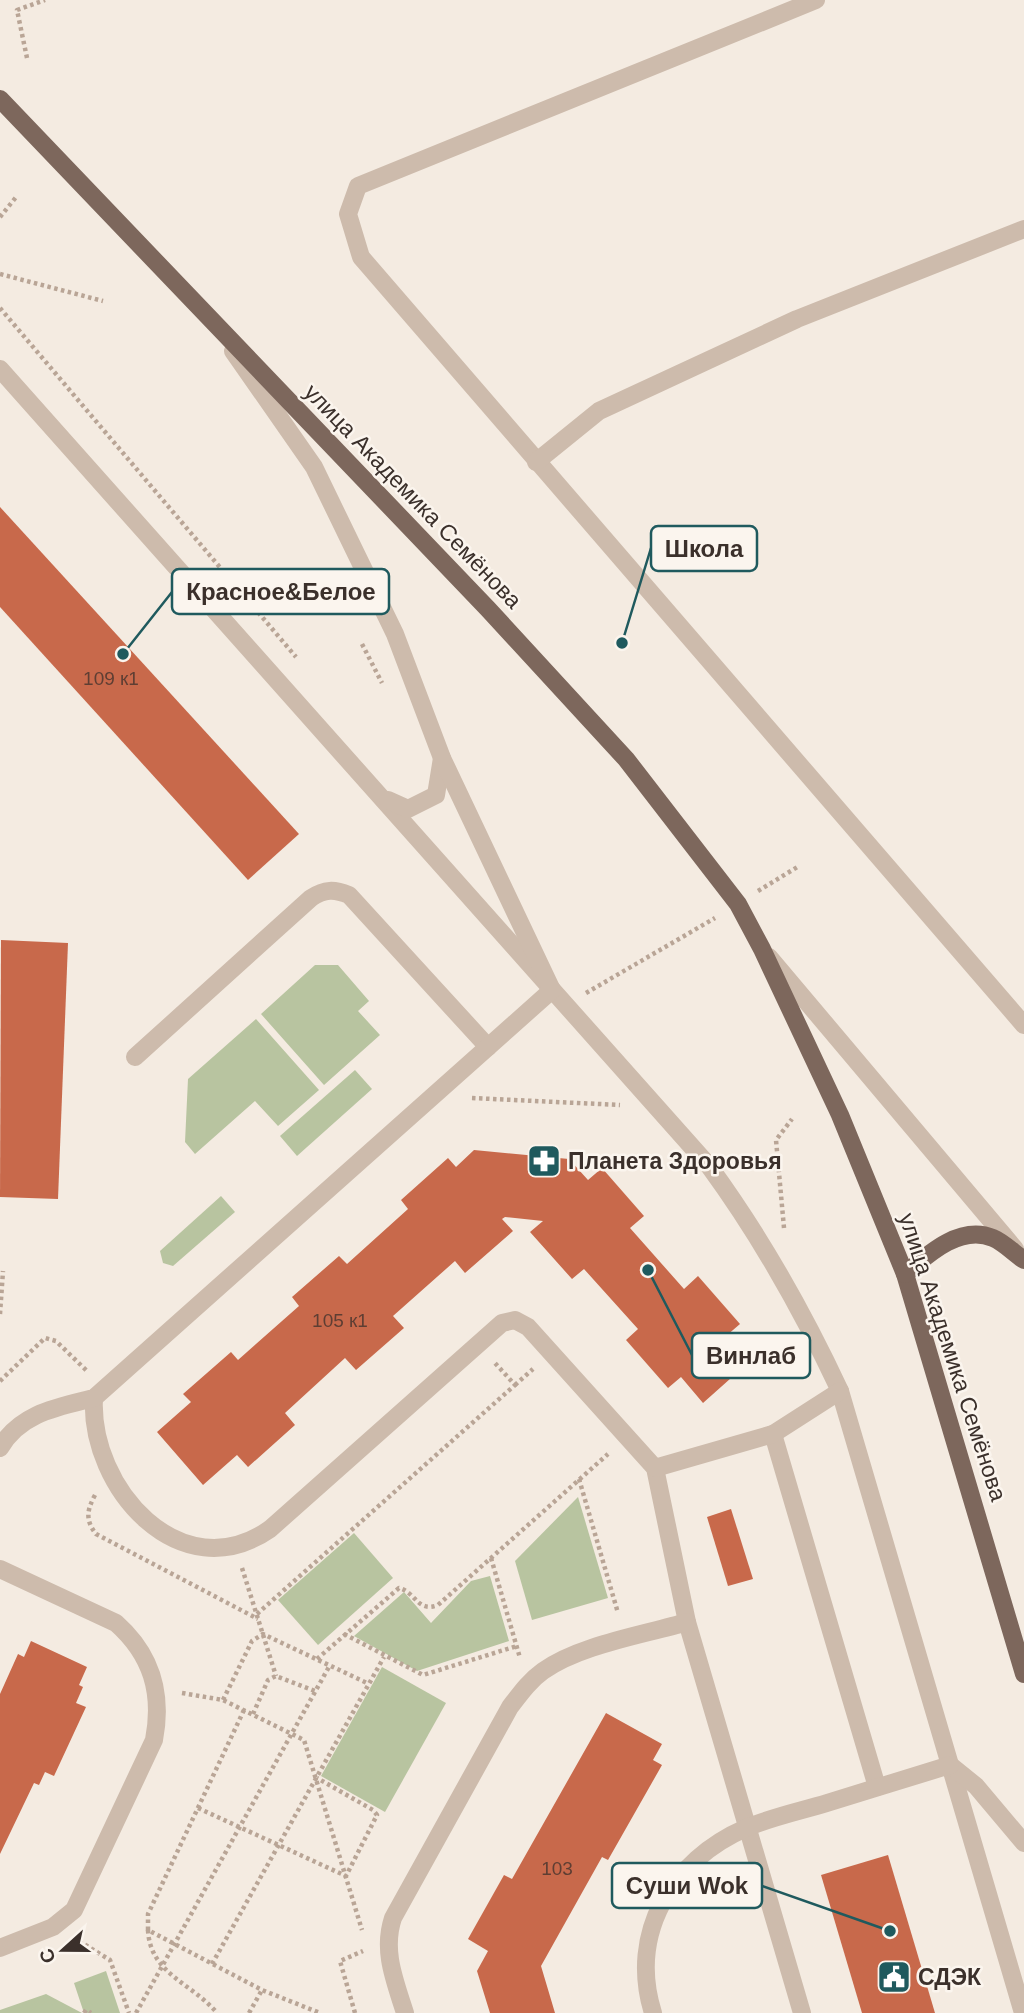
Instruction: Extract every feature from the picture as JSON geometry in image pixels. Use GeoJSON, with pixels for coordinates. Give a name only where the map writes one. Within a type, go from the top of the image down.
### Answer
{"type":"FeatureCollection","features":[{"type":"Feature","properties":{"kind":"main road","name":"улица Академика Семёнова"},"geometry":{"type":"LineString","coordinates":[[0,99],[626,759],[737,904],[762,949],[840,1115],[905,1274],[1024,1674]]}},
{"type":"Feature","properties":{"kind":"main road"},"geometry":{"type":"LineString","coordinates":[[905,1274],[943,1242],[971,1236],[991,1237],[1024,1260]]}},
{"type":"Feature","properties":{"kind":"street"},"geometry":{"type":"LineString","coordinates":[[817,0],[358,186],[348,214],[361,257],[1024,1025]]}},
{"type":"Feature","properties":{"kind":"street"},"geometry":{"type":"LineString","coordinates":[[536,462],[599,411],[797,319],[1024,229]]}},
{"type":"Feature","properties":{"kind":"street"},"geometry":{"type":"LineString","coordinates":[[214,322],[314,467],[395,634],[442,758],[552,990]]}},
{"type":"Feature","properties":{"kind":"street"},"geometry":{"type":"LineString","coordinates":[[0,369],[709,1166],[790,1291],[840,1391],[1023,2013]]}},
{"type":"Feature","properties":{"kind":"street"},"geometry":{"type":"LineString","coordinates":[[383,798],[408,809],[436,795],[442,758]]}},
{"type":"Feature","properties":{"kind":"street"},"geometry":{"type":"LineString","coordinates":[[135,1057],[311,898],[323,891],[337,890],[349,895],[488,1047]]}},
{"type":"Feature","properties":{"kind":"street","name":"улица Академика Семёнова"},"geometry":{"type":"LineString","coordinates":[[762,949],[1024,1260]]}},
{"type":"Feature","properties":{"kind":"street"},"geometry":{"type":"LineString","coordinates":[[0,1448],[15,1428],[30,1417],[99,1393],[552,990]]}},
{"type":"Feature","properties":{"kind":"street"},"geometry":{"type":"LineString","coordinates":[[99,1393],[95,1436],[99,1452],[119,1492],[135,1511],[159,1530],[183,1541],[208,1547],[236,1547],[252,1542],[270,1529],[502,1323],[521,1321],[655,1468],[687,1622],[802,2013]]}},
{"type":"Feature","properties":{"kind":"street"},"geometry":{"type":"LineString","coordinates":[[655,1468],[773,1434],[840,1391]]}},
{"type":"Feature","properties":{"kind":"street"},"geometry":{"type":"LineString","coordinates":[[773,1434],[877,1787]]}},
{"type":"Feature","properties":{"kind":"street"},"geometry":{"type":"LineString","coordinates":[[0,1569],[116,1623],[147,1660],[157,1693],[158,1717],[154,1740],[74,1910],[52,1927],[0,1948]]}},
{"type":"Feature","properties":{"kind":"street"},"geometry":{"type":"LineString","coordinates":[[405,2013],[388,1954],[388,1931],[510,1707],[528,1684],[543,1671],[571,1656],[687,1622]]}},
{"type":"Feature","properties":{"kind":"street"},"geometry":{"type":"LineString","coordinates":[[653,2013],[645,1965],[650,1928],[661,1901],[694,1860],[747,1827],[950,1765]]}},
{"type":"Feature","properties":{"kind":"street"},"geometry":{"type":"LineString","coordinates":[[950,1765],[976,1786],[1024,1843]]}},
{"type":"Feature","properties":{"kind":"path"},"geometry":{"type":"LineString","coordinates":[[27,58],[17,9],[45,0]]}},
{"type":"Feature","properties":{"kind":"path"},"geometry":{"type":"LineString","coordinates":[[0,217],[17,197]]}},
{"type":"Feature","properties":{"kind":"path"},"geometry":{"type":"LineString","coordinates":[[0,274],[103,301]]}},
{"type":"Feature","properties":{"kind":"path"},"geometry":{"type":"LineString","coordinates":[[0,308],[303,666]]}},
{"type":"Feature","properties":{"kind":"path"},"geometry":{"type":"LineString","coordinates":[[362,644],[387,691]]}},
{"type":"Feature","properties":{"kind":"path"},"geometry":{"type":"LineString","coordinates":[[565,1004],[673,944]]}},
{"type":"Feature","properties":{"kind":"path"},"geometry":{"type":"LineString","coordinates":[[433,1096],[624,1105]]}},
{"type":"Feature","properties":{"kind":"path"},"geometry":{"type":"LineString","coordinates":[[785,1236],[776,1140],[792,1119]]}},
{"type":"Feature","properties":{"kind":"path"},"geometry":{"type":"LineString","coordinates":[[0,1314],[3,1271]]}},
{"type":"Feature","properties":{"kind":"path"},"geometry":{"type":"LineString","coordinates":[[0,1381],[38,1344],[51,1338],[99,1393]]}},
{"type":"Feature","properties":{"kind":"path"},"geometry":{"type":"LineString","coordinates":[[257,1614],[515,1385],[478,1344]]}},
{"type":"Feature","properties":{"kind":"path"},"geometry":{"type":"LineString","coordinates":[[317,1659],[399,1588],[408,1591],[420,1605],[431,1608],[438,1605],[627,1437]]}},
{"type":"Feature","properties":{"kind":"path"},"geometry":{"type":"LineString","coordinates":[[579,1479],[626,1640]]}},
{"type":"Feature","properties":{"kind":"path"},"geometry":{"type":"LineString","coordinates":[[236,1547],[276,1676]]}},
{"type":"Feature","properties":{"kind":"path"},"geometry":{"type":"LineString","coordinates":[[491,1558],[528,1684]]}},
{"type":"Feature","properties":{"kind":"path"},"geometry":{"type":"LineString","coordinates":[[263,1633],[369,1684]]}},
{"type":"Feature","properties":{"kind":"path"},"geometry":{"type":"LineString","coordinates":[[223,1700],[252,1641],[263,1633]]}},
{"type":"Feature","properties":{"kind":"path"},"geometry":{"type":"LineString","coordinates":[[344,1634],[423,1675],[517,1646]]}},
{"type":"Feature","properties":{"kind":"path"},"geometry":{"type":"LineString","coordinates":[[212,1964],[384,1657]]}},
{"type":"Feature","properties":{"kind":"path"},"geometry":{"type":"LineString","coordinates":[[136,2013],[330,1665]]}},
{"type":"Feature","properties":{"kind":"path"},"geometry":{"type":"LineString","coordinates":[[253,1714],[268,1680],[276,1676],[315,1691]]}},
{"type":"Feature","properties":{"kind":"path"},"geometry":{"type":"LineString","coordinates":[[157,1693],[191,1694],[223,1700],[292,1733],[307,1744],[363,1933]]}},
{"type":"Feature","properties":{"kind":"path"},"geometry":{"type":"LineString","coordinates":[[216,2013],[161,1968],[151,1949],[148,1914],[244,1710]]}},
{"type":"Feature","properties":{"kind":"path"},"geometry":{"type":"LineString","coordinates":[[317,1778],[373,1810],[377,1815],[377,1821],[346,1876]]}},
{"type":"Feature","properties":{"kind":"path"},"geometry":{"type":"LineString","coordinates":[[198,1808],[346,1876]]}},
{"type":"Feature","properties":{"kind":"path"},"geometry":{"type":"LineString","coordinates":[[52,1927],[106,1955],[113,1965],[130,2013]]}},
{"type":"Feature","properties":{"kind":"path"},"geometry":{"type":"LineString","coordinates":[[148,1930],[262,1990],[320,2013]]}},
{"type":"Feature","properties":{"kind":"path"},"geometry":{"type":"LineString","coordinates":[[355,2013],[340,1961],[364,1950],[367,1945]]}},
{"type":"Feature","properties":{"kind":"path"},"geometry":{"type":"LineString","coordinates":[[249,2013],[262,1990]]}},
{"type":"Feature","properties":{"kind":"path"},"geometry":{"type":"LineString","coordinates":[[84,2013],[86,2010],[91,2013]]}},
{"type":"Feature","properties":{"kind":"green space"},"geometry":{"type":"Polygon","coordinates":[[[315,965],[338,965],[369,1001],[358,1011],[380,1035],[324,1085],[261,1014],[315,965]]]}},
{"type":"Feature","properties":{"kind":"green space"},"geometry":{"type":"Polygon","coordinates":[[[256,1019],[319,1090],[278,1126],[255,1101],[195,1154],[185,1142],[188,1079],[256,1019]]]}},
{"type":"Feature","properties":{"kind":"green space"},"geometry":{"type":"Polygon","coordinates":[[[355,1070],[372,1089],[297,1156],[280,1136],[355,1070]]]}},
{"type":"Feature","properties":{"kind":"green space"},"geometry":{"type":"Polygon","coordinates":[[[221,1196],[235,1212],[173,1266],[163,1263],[160,1251],[221,1196]]]}},
{"type":"Feature","properties":{"kind":"green space"},"geometry":{"type":"Polygon","coordinates":[[[578,1497],[608,1598],[532,1620],[515,1561],[578,1497]]]}},
{"type":"Feature","properties":{"kind":"green space"},"geometry":{"type":"Polygon","coordinates":[[[354,1533],[393,1578],[318,1645],[278,1600],[354,1533]]]}},
{"type":"Feature","properties":{"kind":"green space"},"geometry":{"type":"Polygon","coordinates":[[[490,1576],[509,1641],[417,1671],[354,1636],[404,1592],[431,1623],[471,1581],[490,1576]]]}},
{"type":"Feature","properties":{"kind":"green space"},"geometry":{"type":"Polygon","coordinates":[[[382,1667],[446,1703],[385,1812],[321,1776],[382,1667]]]}},
{"type":"Feature","properties":{"kind":"green space"},"geometry":{"type":"Polygon","coordinates":[[[106,1971],[120,2013],[84,2013],[74,1983],[106,1971]]]}},
{"type":"Feature","properties":{"kind":"green space"},"geometry":{"type":"Polygon","coordinates":[[[46,1994],[82,2013],[0,2013],[0,2010],[46,1994]]]}},
{"type":"Feature","properties":{"kind":"building"},"geometry":{"type":"Polygon","coordinates":[[[0,507],[299,834],[248,880],[0,607],[0,507]]]}},
{"type":"Feature","properties":{"kind":"building"},"geometry":{"type":"Polygon","coordinates":[[[1,940],[68,943],[58,1199],[0,1197],[1,940]]]}},
{"type":"Feature","properties":{"kind":"building"},"geometry":{"type":"Polygon","coordinates":[[[474,1150],[569,1159],[588,1180],[602,1168],[644,1216],[630,1228],[684,1289],[698,1276],[740,1324],[726,1336],[749,1362],[703,1403],[681,1377],[668,1388],[626,1340],[638,1329],[584,1269],[572,1279],[530,1232],[543,1221],[505,1217],[502,1219],[513,1231],[465,1273],[455,1261],[393,1316],[404,1328],[356,1370],[345,1358],[285,1413],[295,1425],[248,1467],[237,1455],[203,1485],[157,1432],[191,1402],[183,1394],[231,1352],[238,1360],[299,1306],[292,1297],[339,1256],[347,1264],[408,1209],[401,1200],[448,1158],[456,1167],[474,1150]]]}},
{"type":"Feature","properties":{"kind":"building"},"geometry":{"type":"Polygon","coordinates":[[[731,1509],[753,1579],[728,1586],[707,1517],[731,1509]]]}},
{"type":"Feature","properties":{"kind":"building"},"geometry":{"type":"Polygon","coordinates":[[[31,1641],[87,1667],[79,1685],[83,1687],[76,1703],[86,1707],[54,1776],[45,1772],[39,1785],[34,1783],[0,1854],[0,1694],[18,1654],[24,1657],[31,1641]]]}},
{"type":"Feature","properties":{"kind":"building"},"geometry":{"type":"Polygon","coordinates":[[[606,1713],[662,1744],[653,1760],[662,1765],[608,1860],[602,1857],[541,1966],[555,2013],[490,2013],[477,1971],[488,1951],[468,1939],[504,1875],[512,1879],[606,1713]]]}},
{"type":"Feature","properties":{"kind":"building"},"geometry":{"type":"Polygon","coordinates":[[[888,1855],[935,2013],[862,2013],[821,1875],[888,1855]]]}},
{"type":"Feature","properties":{"kind":"place","name":"Школа"},"geometry":{"type":"Point","coordinates":[622,643]}},
{"type":"Feature","properties":{"kind":"place","name":"Красное&Белое"},"geometry":{"type":"Point","coordinates":[123,654]}},
{"type":"Feature","properties":{"kind":"place","name":"Планета Здоровья"},"geometry":{"type":"Point","coordinates":[544,1161]}},
{"type":"Feature","properties":{"kind":"place","name":"Винлаб"},"geometry":{"type":"Point","coordinates":[648,1270]}},
{"type":"Feature","properties":{"kind":"place","name":"Суши Wok"},"geometry":{"type":"Point","coordinates":[890,1931]}},
{"type":"Feature","properties":{"kind":"place","name":"СДЭК"},"geometry":{"type":"Point","coordinates":[894,1977]}}]}
